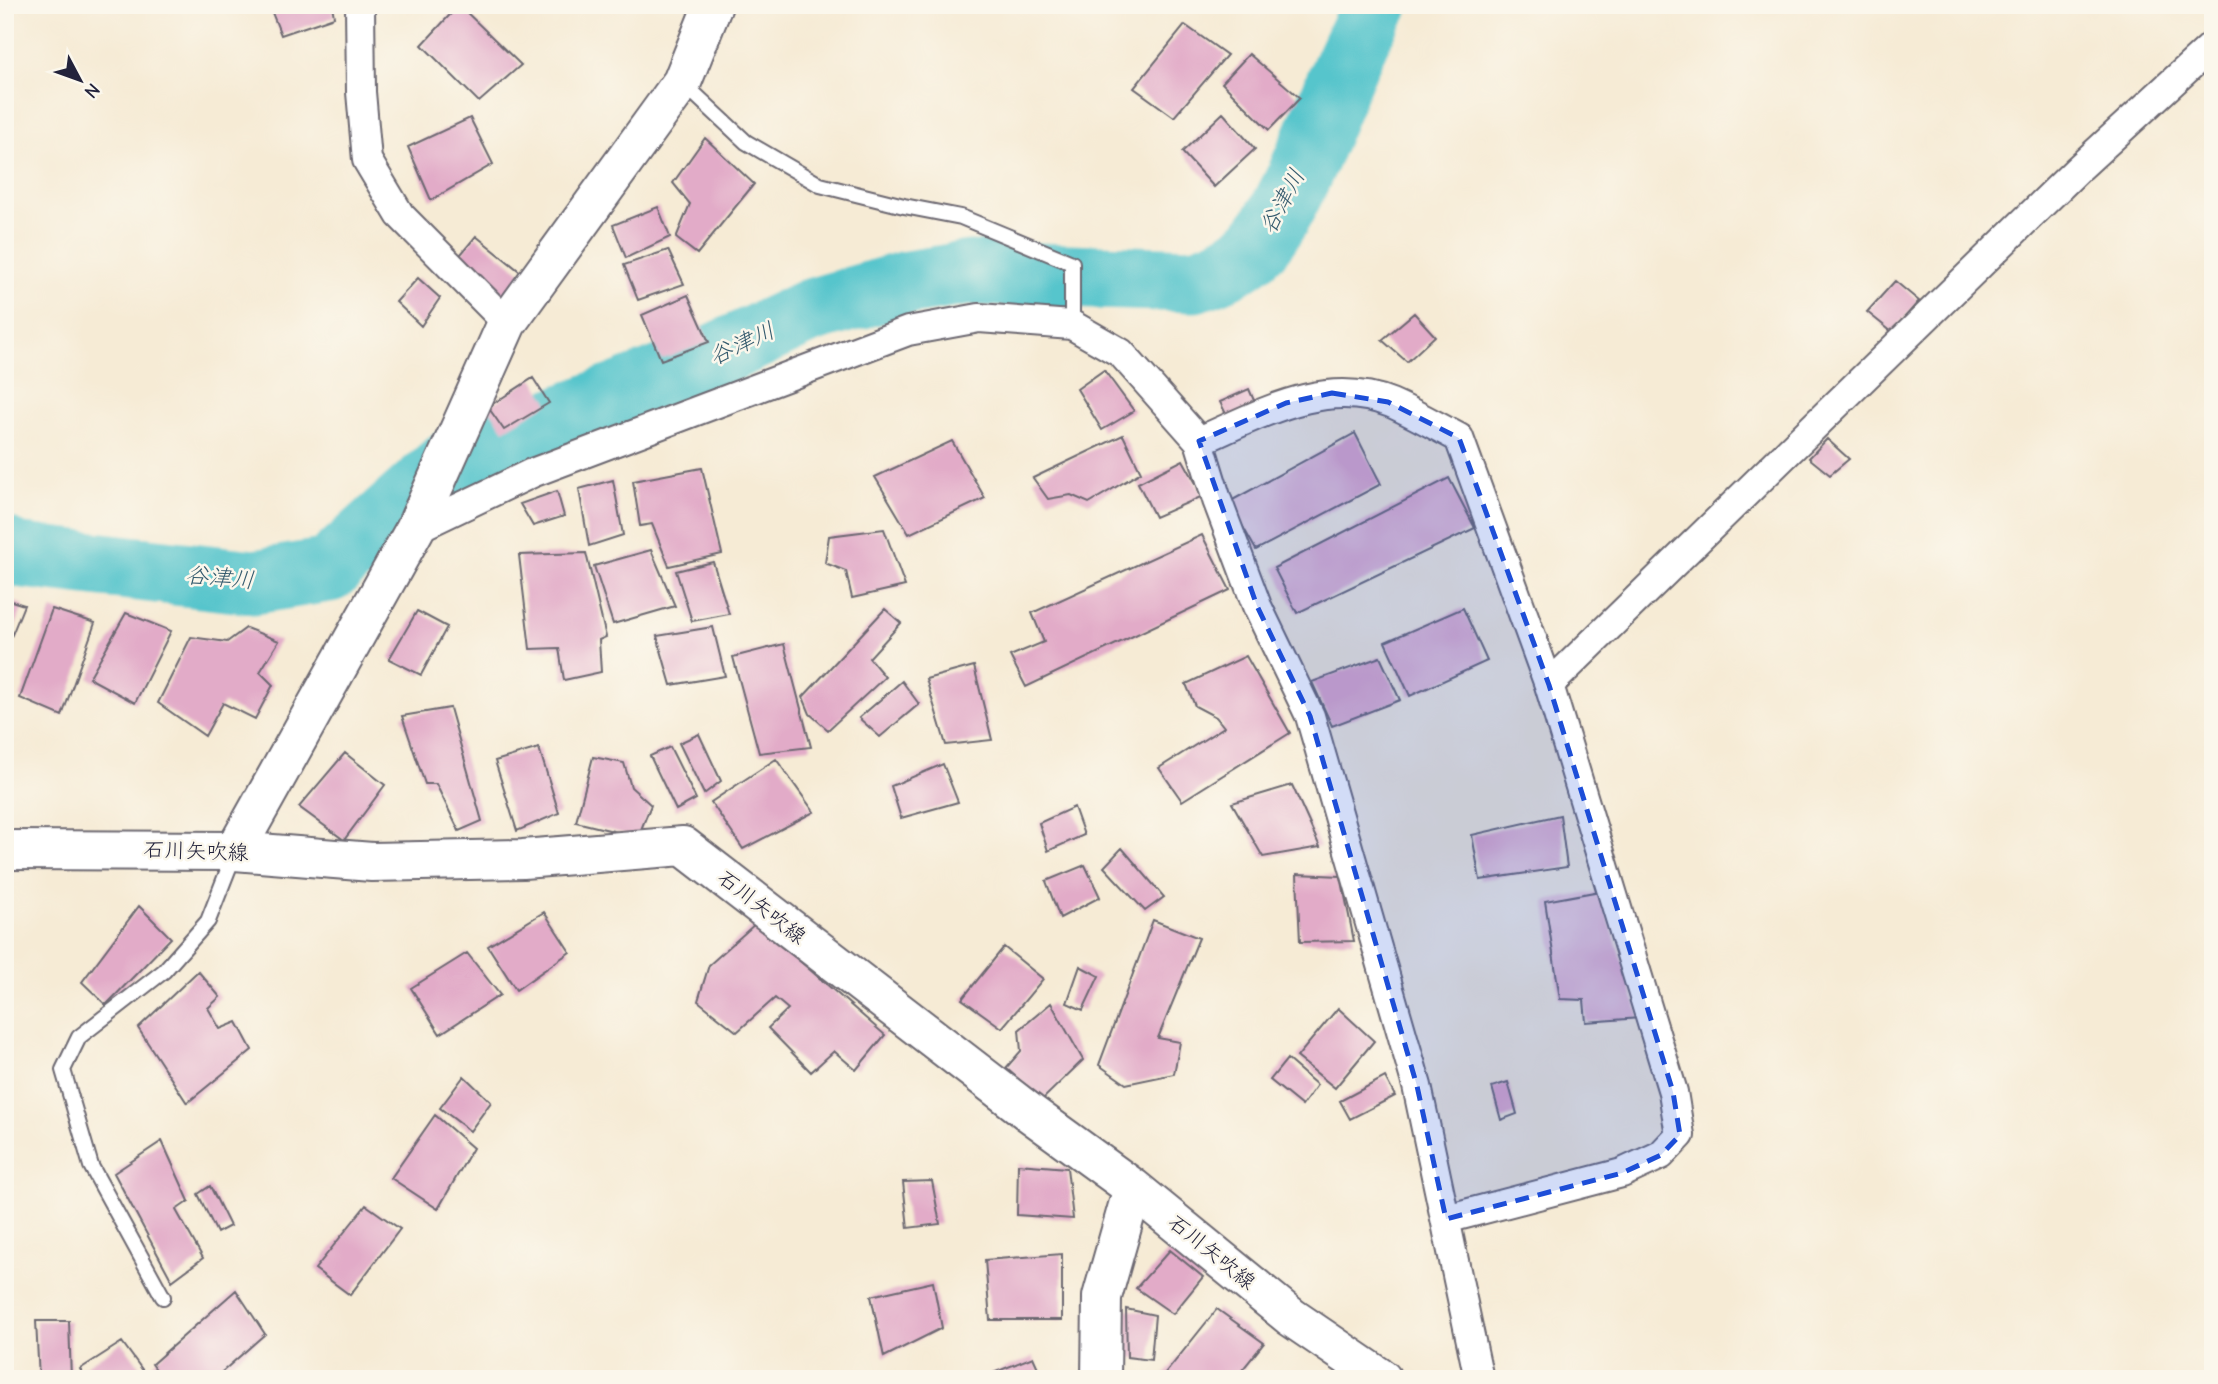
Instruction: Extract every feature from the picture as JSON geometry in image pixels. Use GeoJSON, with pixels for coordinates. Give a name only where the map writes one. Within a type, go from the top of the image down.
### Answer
{"type":"FeatureCollection","features":[{"type":"Feature","properties":{"kind":"main road"},"geometry":{"type":"LineString","coordinates":[[235,851],[415,527],[502,333],[681,82],[713,5]]}},
{"type":"Feature","properties":{"kind":"main road","name":"石川矢吹線"},"geometry":{"type":"LineString","coordinates":[[5,850],[235,851],[372,862],[523,859],[683,846],[1030,1113],[1133,1188],[1291,1317],[1382,1379]]}},
{"type":"Feature","properties":{"kind":"main road"},"geometry":{"type":"LineString","coordinates":[[1101,1379],[1102,1297],[1133,1188]]}},
{"type":"Feature","properties":{"kind":"street"},"geometry":{"type":"LineString","coordinates":[[360,5],[361,92],[367,160],[400,215],[502,333]]}},
{"type":"Feature","properties":{"kind":"street"},"geometry":{"type":"LineString","coordinates":[[1549,685],[2078,169],[2213,45]]}},
{"type":"Feature","properties":{"kind":"street"},"geometry":{"type":"LineString","coordinates":[[415,527],[533,473],[908,331],[979,318],[1072,325],[1121,353],[1199,441],[1217,500],[1258,606],[1310,716],[1417,1086],[1479,1379]]}},
{"type":"Feature","properties":{"kind":"street"},"geometry":{"type":"LineString","coordinates":[[1199,441],[1286,403],[1332,393],[1388,402],[1459,438],[1549,685],[1673,1091],[1680,1135],[1661,1154],[1622,1173],[1446,1219]]}},
{"type":"Feature","properties":{"kind":"lane"},"geometry":{"type":"LineString","coordinates":[[681,82],[746,142],[820,184],[961,217],[1072,263],[1072,325]]}},
{"type":"Feature","properties":{"kind":"lane"},"geometry":{"type":"LineString","coordinates":[[163,1297],[91,1166],[63,1070],[79,1037],[164,971],[208,920],[235,851]]}},
{"type":"Feature","properties":{"kind":"highlighted area"},"geometry":{"type":"Polygon","coordinates":[[[1332,393],[1388,402],[1459,438],[1549,685],[1673,1092],[1680,1135],[1661,1155],[1622,1173],[1446,1219],[1417,1086],[1310,716],[1257,606],[1199,441],[1286,403],[1332,393]]]}},
{"type":"Feature","properties":{"kind":"building"},"geometry":{"type":"Polygon","coordinates":[[[269,5],[332,5],[334,17],[281,35],[269,5]]]}},
{"type":"Feature","properties":{"kind":"building"},"geometry":{"type":"Polygon","coordinates":[[[459,5],[521,65],[479,102],[422,45],[459,5]]]}},
{"type":"Feature","properties":{"kind":"building"},"geometry":{"type":"Polygon","coordinates":[[[1185,25],[1227,55],[1174,117],[1134,88],[1185,25]]]}},
{"type":"Feature","properties":{"kind":"building"},"geometry":{"type":"Polygon","coordinates":[[[1249,54],[1300,98],[1269,130],[1222,83],[1249,54]]]}},
{"type":"Feature","properties":{"kind":"building"},"geometry":{"type":"Polygon","coordinates":[[[1223,113],[1255,149],[1214,187],[1182,152],[1223,113]]]}},
{"type":"Feature","properties":{"kind":"building"},"geometry":{"type":"Polygon","coordinates":[[[470,118],[493,164],[431,200],[408,147],[470,118]]]}},
{"type":"Feature","properties":{"kind":"building"},"geometry":{"type":"Polygon","coordinates":[[[705,138],[754,184],[697,254],[676,238],[690,204],[673,183],[705,138]]]}},
{"type":"Feature","properties":{"kind":"building"},"geometry":{"type":"Polygon","coordinates":[[[658,207],[670,237],[626,258],[613,225],[658,207]]]}},
{"type":"Feature","properties":{"kind":"building"},"geometry":{"type":"Polygon","coordinates":[[[476,236],[523,274],[504,300],[456,260],[476,236]]]}},
{"type":"Feature","properties":{"kind":"building"},"geometry":{"type":"Polygon","coordinates":[[[668,250],[684,284],[638,300],[624,265],[668,250]]]}},
{"type":"Feature","properties":{"kind":"building"},"geometry":{"type":"Polygon","coordinates":[[[418,278],[440,298],[421,326],[396,302],[418,278]]]}},
{"type":"Feature","properties":{"kind":"building"},"geometry":{"type":"Polygon","coordinates":[[[1895,281],[1919,301],[1892,332],[1867,312],[1895,281]]]}},
{"type":"Feature","properties":{"kind":"building"},"geometry":{"type":"Polygon","coordinates":[[[688,295],[709,342],[661,360],[642,315],[688,295]]]}},
{"type":"Feature","properties":{"kind":"building"},"geometry":{"type":"Polygon","coordinates":[[[1414,313],[1435,336],[1407,362],[1382,340],[1414,313]]]}},
{"type":"Feature","properties":{"kind":"building"},"geometry":{"type":"Polygon","coordinates":[[[1104,370],[1134,411],[1102,430],[1077,389],[1104,370]]]}},
{"type":"Feature","properties":{"kind":"building"},"geometry":{"type":"Polygon","coordinates":[[[533,378],[549,403],[504,430],[488,407],[533,378]]]}},
{"type":"Feature","properties":{"kind":"building"},"geometry":{"type":"Polygon","coordinates":[[[1249,389],[1256,405],[1229,420],[1220,402],[1249,389]]]}},
{"type":"Feature","properties":{"kind":"building"},"geometry":{"type":"Polygon","coordinates":[[[1355,433],[1381,484],[1256,550],[1229,502],[1355,433]]]}},
{"type":"Feature","properties":{"kind":"building"},"geometry":{"type":"Polygon","coordinates":[[[1123,435],[1141,472],[1089,503],[1071,495],[1048,499],[1033,478],[1123,435]]]}},
{"type":"Feature","properties":{"kind":"building"},"geometry":{"type":"Polygon","coordinates":[[[1827,439],[1849,459],[1830,475],[1809,458],[1827,439]]]}},
{"type":"Feature","properties":{"kind":"building"},"geometry":{"type":"Polygon","coordinates":[[[952,441],[985,498],[909,534],[875,477],[952,441]]]}},
{"type":"Feature","properties":{"kind":"building"},"geometry":{"type":"Polygon","coordinates":[[[1183,460],[1203,496],[1155,517],[1138,483],[1183,460]]]}},
{"type":"Feature","properties":{"kind":"building"},"geometry":{"type":"Polygon","coordinates":[[[702,468],[722,554],[669,566],[652,524],[640,526],[633,481],[702,468]]]}},
{"type":"Feature","properties":{"kind":"building"},"geometry":{"type":"Polygon","coordinates":[[[1449,478],[1475,528],[1297,613],[1274,568],[1449,478]]]}},
{"type":"Feature","properties":{"kind":"building"},"geometry":{"type":"Polygon","coordinates":[[[613,480],[623,535],[589,546],[579,489],[613,480]]]}},
{"type":"Feature","properties":{"kind":"building"},"geometry":{"type":"Polygon","coordinates":[[[557,491],[564,516],[533,526],[520,504],[557,491]]]}},
{"type":"Feature","properties":{"kind":"building"},"geometry":{"type":"Polygon","coordinates":[[[884,529],[905,586],[852,598],[846,571],[825,563],[829,536],[884,529]]]}},
{"type":"Feature","properties":{"kind":"building"},"geometry":{"type":"Polygon","coordinates":[[[1202,535],[1230,590],[1026,687],[1010,656],[1044,642],[1032,613],[1202,535]]]}},
{"type":"Feature","properties":{"kind":"building"},"geometry":{"type":"Polygon","coordinates":[[[651,550],[675,606],[613,624],[594,566],[651,550]]]}},
{"type":"Feature","properties":{"kind":"building"},"geometry":{"type":"Polygon","coordinates":[[[586,553],[606,637],[599,640],[601,672],[564,680],[559,648],[530,649],[519,555],[586,553]]]}},
{"type":"Feature","properties":{"kind":"building"},"geometry":{"type":"Polygon","coordinates":[[[713,562],[729,614],[692,621],[676,571],[713,562]]]}},
{"type":"Feature","properties":{"kind":"building"},"geometry":{"type":"Polygon","coordinates":[[[5,599],[24,605],[5,652],[5,599]]]}},
{"type":"Feature","properties":{"kind":"building"},"geometry":{"type":"Polygon","coordinates":[[[1463,608],[1487,661],[1410,696],[1385,642],[1463,608]]]}},
{"type":"Feature","properties":{"kind":"building"},"geometry":{"type":"Polygon","coordinates":[[[52,609],[95,623],[62,716],[20,698],[52,609]]]}},
{"type":"Feature","properties":{"kind":"building"},"geometry":{"type":"Polygon","coordinates":[[[885,609],[901,623],[869,658],[885,677],[828,730],[810,714],[803,697],[885,609]]]}},
{"type":"Feature","properties":{"kind":"building"},"geometry":{"type":"Polygon","coordinates":[[[417,611],[447,627],[421,675],[389,659],[417,611]]]}},
{"type":"Feature","properties":{"kind":"building"},"geometry":{"type":"Polygon","coordinates":[[[126,613],[171,631],[135,703],[89,678],[126,613]]]}},
{"type":"Feature","properties":{"kind":"building"},"geometry":{"type":"Polygon","coordinates":[[[713,627],[725,676],[671,685],[657,636],[713,627]]]}},
{"type":"Feature","properties":{"kind":"building"},"geometry":{"type":"Polygon","coordinates":[[[246,628],[279,641],[260,672],[273,685],[255,719],[223,703],[205,736],[158,703],[191,637],[227,642],[246,628]]]}},
{"type":"Feature","properties":{"kind":"building"},"geometry":{"type":"Polygon","coordinates":[[[784,644],[811,747],[759,753],[733,657],[784,644]]]}},
{"type":"Feature","properties":{"kind":"building"},"geometry":{"type":"Polygon","coordinates":[[[1246,656],[1290,733],[1182,801],[1159,768],[1224,727],[1216,717],[1195,706],[1186,684],[1246,656]]]}},
{"type":"Feature","properties":{"kind":"building"},"geometry":{"type":"Polygon","coordinates":[[[1380,657],[1400,700],[1332,726],[1312,682],[1380,657]]]}},
{"type":"Feature","properties":{"kind":"building"},"geometry":{"type":"Polygon","coordinates":[[[974,666],[992,740],[946,745],[926,679],[974,666]]]}},
{"type":"Feature","properties":{"kind":"building"},"geometry":{"type":"Polygon","coordinates":[[[902,681],[919,704],[880,737],[859,718],[902,681]]]}},
{"type":"Feature","properties":{"kind":"building"},"geometry":{"type":"Polygon","coordinates":[[[450,708],[482,821],[459,831],[436,784],[425,784],[402,716],[450,708]]]}},
{"type":"Feature","properties":{"kind":"building"},"geometry":{"type":"Polygon","coordinates":[[[699,734],[721,781],[704,794],[679,743],[699,734]]]}},
{"type":"Feature","properties":{"kind":"building"},"geometry":{"type":"Polygon","coordinates":[[[670,747],[696,799],[676,810],[650,756],[670,747]]]}},
{"type":"Feature","properties":{"kind":"building"},"geometry":{"type":"Polygon","coordinates":[[[539,748],[559,813],[517,831],[495,761],[539,748]]]}},
{"type":"Feature","properties":{"kind":"building"},"geometry":{"type":"Polygon","coordinates":[[[345,753],[385,785],[344,840],[299,807],[345,753]]]}},
{"type":"Feature","properties":{"kind":"building"},"geometry":{"type":"Polygon","coordinates":[[[593,757],[624,763],[631,787],[651,805],[638,837],[576,822],[593,757]]]}},
{"type":"Feature","properties":{"kind":"building"},"geometry":{"type":"Polygon","coordinates":[[[776,759],[814,812],[743,849],[711,802],[776,759]]]}},
{"type":"Feature","properties":{"kind":"building"},"geometry":{"type":"Polygon","coordinates":[[[943,764],[958,802],[901,818],[891,786],[943,764]]]}},
{"type":"Feature","properties":{"kind":"building"},"geometry":{"type":"Polygon","coordinates":[[[1292,785],[1320,847],[1263,857],[1232,803],[1292,785]]]}},
{"type":"Feature","properties":{"kind":"building"},"geometry":{"type":"Polygon","coordinates":[[[1074,807],[1084,835],[1048,851],[1039,823],[1074,807]]]}},
{"type":"Feature","properties":{"kind":"building"},"geometry":{"type":"Polygon","coordinates":[[[1560,815],[1567,867],[1480,880],[1472,835],[1560,815]]]}},
{"type":"Feature","properties":{"kind":"building"},"geometry":{"type":"Polygon","coordinates":[[[1122,848],[1164,897],[1145,911],[1104,867],[1122,848]]]}},
{"type":"Feature","properties":{"kind":"building"},"geometry":{"type":"Polygon","coordinates":[[[1085,865],[1100,897],[1060,918],[1046,881],[1085,865]]]}},
{"type":"Feature","properties":{"kind":"building"},"geometry":{"type":"Polygon","coordinates":[[[1297,874],[1341,876],[1354,941],[1300,942],[1297,874]]]}},
{"type":"Feature","properties":{"kind":"building"},"geometry":{"type":"Polygon","coordinates":[[[1600,891],[1640,1018],[1586,1022],[1584,1000],[1560,999],[1545,901],[1600,891]]]}},
{"type":"Feature","properties":{"kind":"building"},"geometry":{"type":"Polygon","coordinates":[[[139,906],[171,938],[106,1005],[82,982],[139,906]]]}},
{"type":"Feature","properties":{"kind":"building"},"geometry":{"type":"Polygon","coordinates":[[[544,912],[570,952],[516,990],[488,946],[544,912]]]}},
{"type":"Feature","properties":{"kind":"building"},"geometry":{"type":"Polygon","coordinates":[[[1153,920],[1199,938],[1158,1038],[1180,1042],[1174,1074],[1126,1084],[1099,1065],[1153,920]]]}},
{"type":"Feature","properties":{"kind":"building"},"geometry":{"type":"Polygon","coordinates":[[[756,923],[885,1035],[856,1070],[834,1051],[811,1072],[768,1028],[788,1009],[775,998],[737,1032],[698,1001],[709,965],[756,923]]]}},
{"type":"Feature","properties":{"kind":"building"},"geometry":{"type":"Polygon","coordinates":[[[1004,947],[1043,979],[1002,1028],[962,999],[1004,947]]]}},
{"type":"Feature","properties":{"kind":"building"},"geometry":{"type":"Polygon","coordinates":[[[467,953],[500,995],[440,1034],[411,988],[467,953]]]}},
{"type":"Feature","properties":{"kind":"building"},"geometry":{"type":"Polygon","coordinates":[[[1080,966],[1099,976],[1083,1010],[1067,1003],[1080,966]]]}},
{"type":"Feature","properties":{"kind":"building"},"geometry":{"type":"Polygon","coordinates":[[[198,971],[220,997],[208,1008],[220,1029],[237,1022],[252,1050],[187,1103],[138,1028],[198,971]]]}},
{"type":"Feature","properties":{"kind":"building"},"geometry":{"type":"Polygon","coordinates":[[[1051,1003],[1083,1060],[1042,1100],[1006,1068],[1021,1051],[1019,1030],[1051,1003]]]}},
{"type":"Feature","properties":{"kind":"building"},"geometry":{"type":"Polygon","coordinates":[[[1338,1008],[1374,1041],[1335,1088],[1297,1057],[1338,1008]]]}},
{"type":"Feature","properties":{"kind":"building"},"geometry":{"type":"Polygon","coordinates":[[[1287,1059],[1317,1085],[1302,1106],[1270,1080],[1287,1059]]]}},
{"type":"Feature","properties":{"kind":"building"},"geometry":{"type":"Polygon","coordinates":[[[464,1076],[491,1102],[470,1131],[440,1108],[464,1076]]]}},
{"type":"Feature","properties":{"kind":"building"},"geometry":{"type":"Polygon","coordinates":[[[1385,1077],[1395,1096],[1350,1119],[1340,1101],[1385,1077]]]}},
{"type":"Feature","properties":{"kind":"building"},"geometry":{"type":"Polygon","coordinates":[[[1508,1082],[1517,1114],[1501,1120],[1492,1087],[1508,1082]]]}},
{"type":"Feature","properties":{"kind":"building"},"geometry":{"type":"Polygon","coordinates":[[[435,1115],[473,1148],[438,1209],[391,1178],[435,1115]]]}},
{"type":"Feature","properties":{"kind":"building"},"geometry":{"type":"Polygon","coordinates":[[[162,1141],[189,1201],[176,1210],[203,1258],[172,1281],[114,1173],[162,1141]]]}},
{"type":"Feature","properties":{"kind":"building"},"geometry":{"type":"Polygon","coordinates":[[[1018,1164],[1067,1168],[1073,1219],[1017,1215],[1018,1164]]]}},
{"type":"Feature","properties":{"kind":"building"},"geometry":{"type":"Polygon","coordinates":[[[932,1181],[940,1224],[908,1228],[903,1182],[932,1181]]]}},
{"type":"Feature","properties":{"kind":"building"},"geometry":{"type":"Polygon","coordinates":[[[210,1186],[230,1226],[217,1233],[198,1194],[210,1186]]]}},
{"type":"Feature","properties":{"kind":"building"},"geometry":{"type":"Polygon","coordinates":[[[366,1205],[400,1229],[350,1295],[315,1269],[366,1205]]]}},
{"type":"Feature","properties":{"kind":"building"},"geometry":{"type":"Polygon","coordinates":[[[1170,1250],[1203,1277],[1173,1314],[1136,1288],[1170,1250]]]}},
{"type":"Feature","properties":{"kind":"building"},"geometry":{"type":"Polygon","coordinates":[[[1062,1254],[1062,1320],[990,1320],[985,1260],[1062,1254]]]}},
{"type":"Feature","properties":{"kind":"building"},"geometry":{"type":"Polygon","coordinates":[[[933,1282],[942,1328],[884,1357],[871,1296],[933,1282]]]}},
{"type":"Feature","properties":{"kind":"building"},"geometry":{"type":"Polygon","coordinates":[[[236,1290],[265,1334],[214,1379],[163,1379],[152,1364],[236,1290]]]}},
{"type":"Feature","properties":{"kind":"building"},"geometry":{"type":"Polygon","coordinates":[[[1126,1309],[1155,1315],[1151,1360],[1127,1357],[1126,1309]]]}},
{"type":"Feature","properties":{"kind":"building"},"geometry":{"type":"Polygon","coordinates":[[[1217,1309],[1264,1343],[1235,1379],[1161,1379],[1217,1309]]]}},
{"type":"Feature","properties":{"kind":"building"},"geometry":{"type":"Polygon","coordinates":[[[36,1321],[69,1321],[71,1379],[39,1379],[36,1321]]]}},
{"type":"Feature","properties":{"kind":"building"},"geometry":{"type":"Polygon","coordinates":[[[122,1342],[149,1379],[86,1379],[80,1369],[122,1342]]]}},
{"type":"Feature","properties":{"kind":"building"},"geometry":{"type":"Polygon","coordinates":[[[1033,1357],[1043,1379],[989,1379],[988,1375],[1033,1357]]]}},
{"type":"Feature","properties":{"kind":"waterway","name":"谷津川"},"geometry":{"type":"LineString","coordinates":[[5,549],[14,555],[254,582],[329,570],[449,462],[709,359],[810,311],[907,283],[969,273],[1194,280],[1212,274],[1252,250],[1265,237],[1275,221],[1297,180],[1344,69],[1376,5]]}}]}
